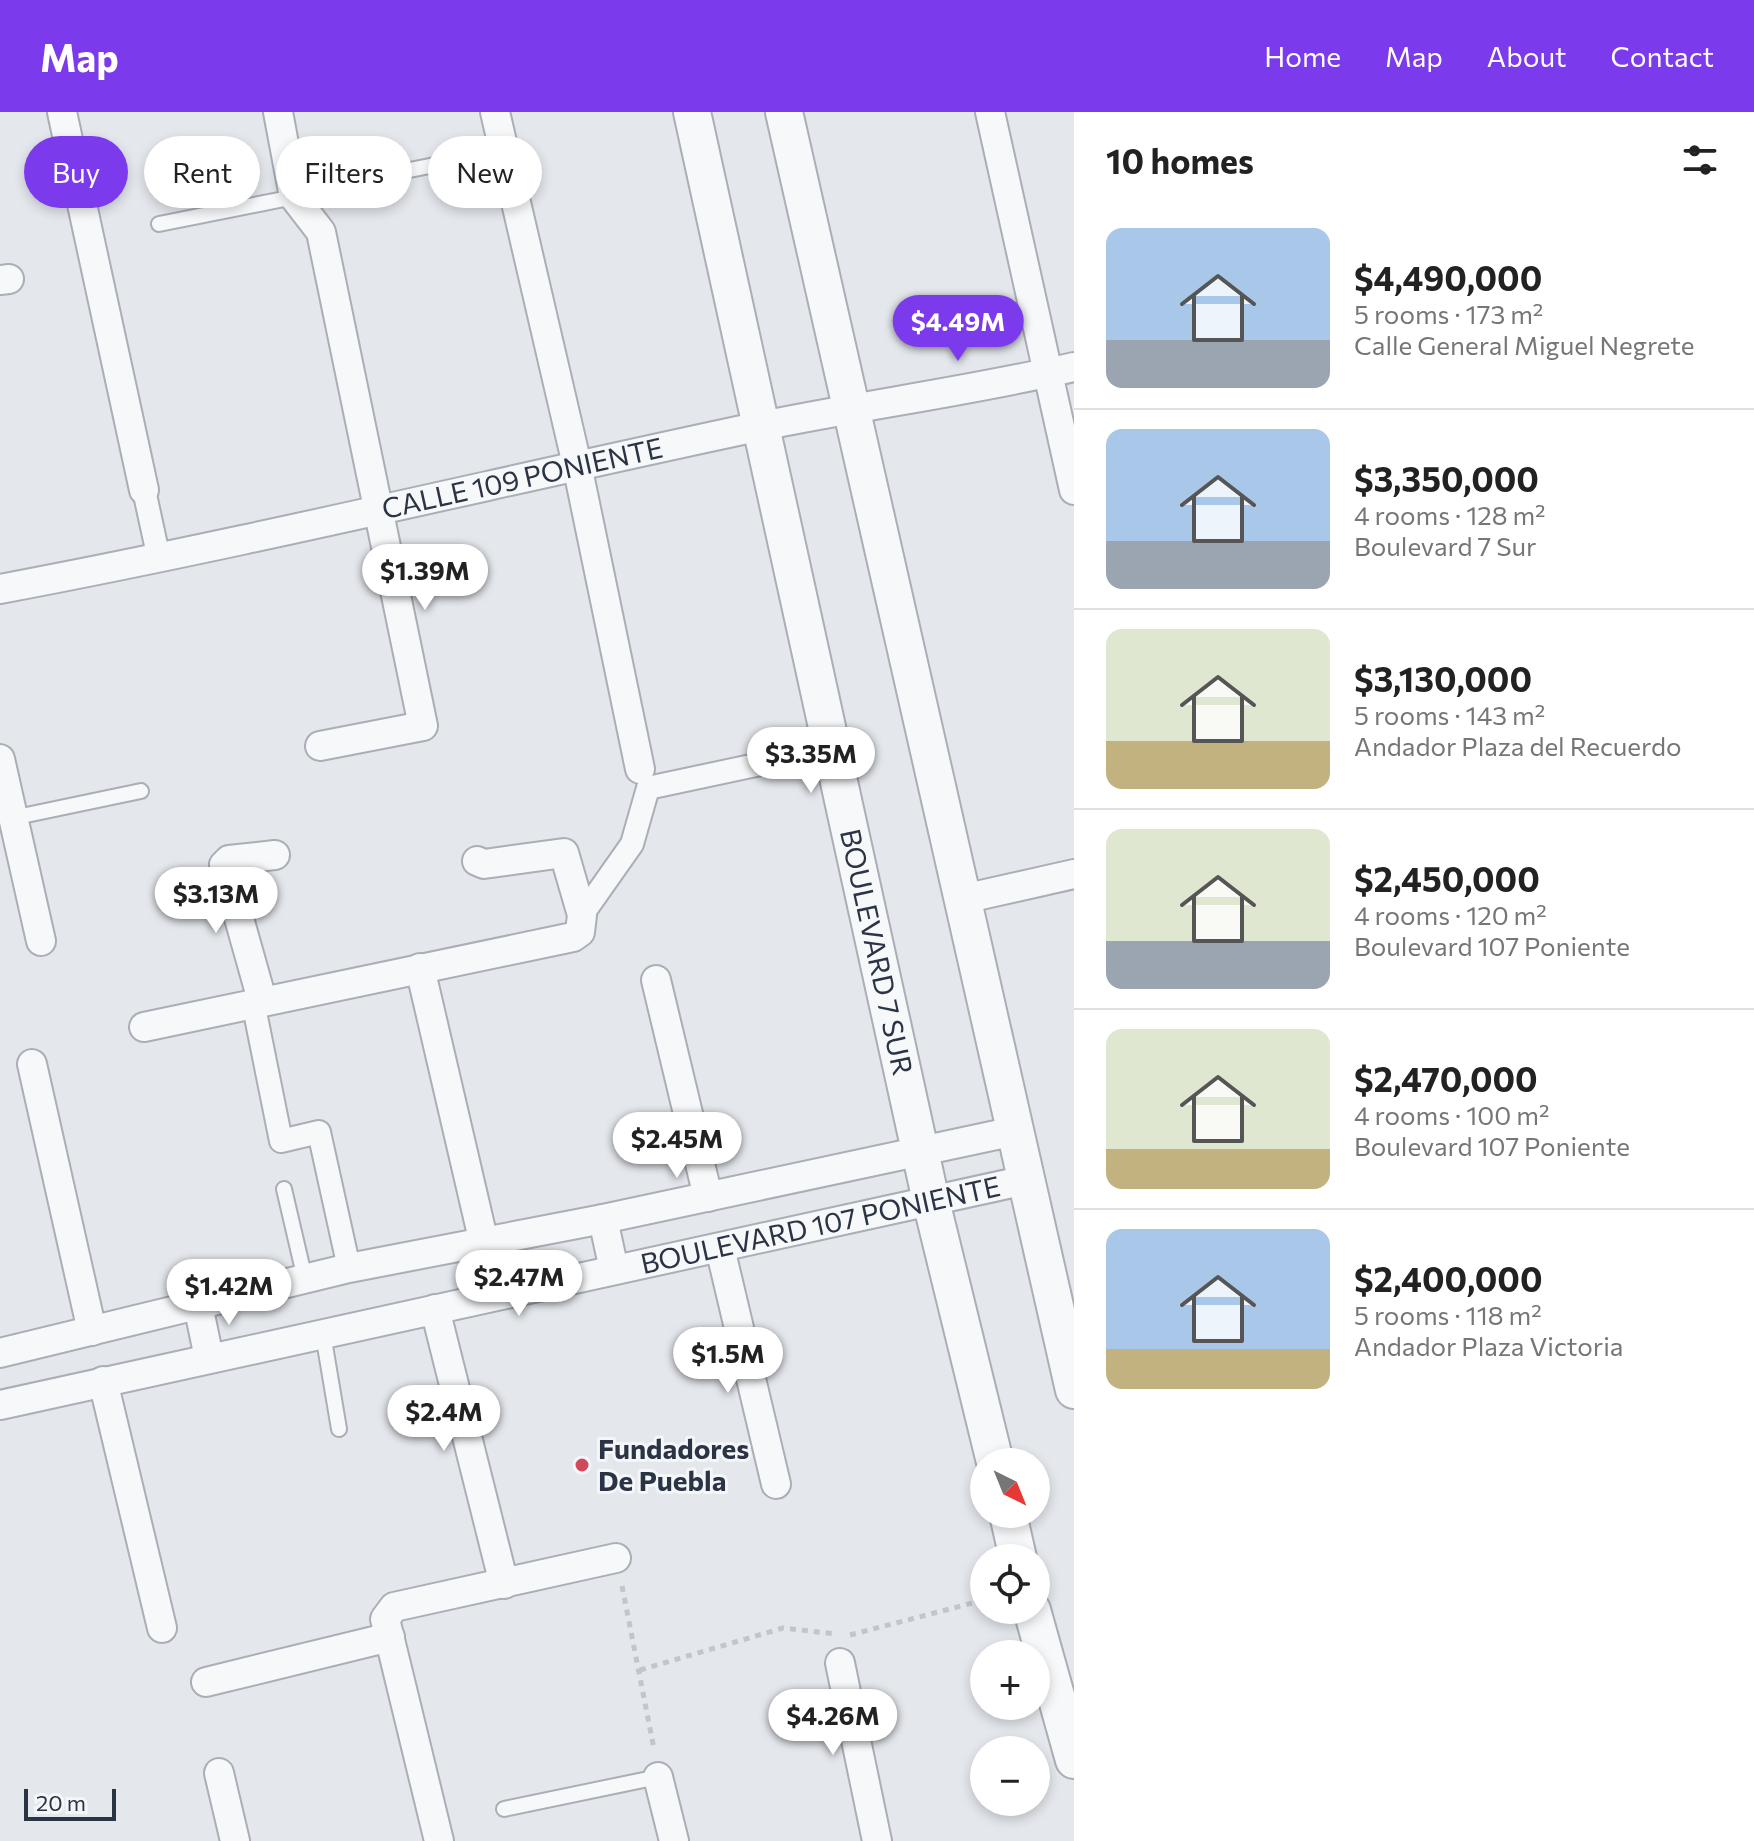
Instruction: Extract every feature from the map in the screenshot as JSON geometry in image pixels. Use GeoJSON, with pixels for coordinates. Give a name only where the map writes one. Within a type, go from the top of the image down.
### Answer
{"type":"FeatureCollection","features":[{"type":"Feature","properties":{"kind":"street"},"geometry":{"type":"LineString","coordinates":[[62,112],[159,559]]}},
{"type":"Feature","properties":{"kind":"street"},"geometry":{"type":"LineString","coordinates":[[278,112],[283,136]]}},
{"type":"Feature","properties":{"kind":"street"},"geometry":{"type":"LineString","coordinates":[[495,112],[501,136]]}},
{"type":"Feature","properties":{"kind":"street","name":"BOULEVARD 7 SUR"},"geometry":{"type":"LineString","coordinates":[[692,112],[931,1201],[992,1448]]}},
{"type":"Feature","properties":{"kind":"street"},"geometry":{"type":"LineString","coordinates":[[784,112],[1073,1382]]}},
{"type":"Feature","properties":{"kind":"street"},"geometry":{"type":"LineString","coordinates":[[990,112],[1061,370],[1074,490]]}},
{"type":"Feature","properties":{"kind":"street"},"geometry":{"type":"LineString","coordinates":[[302,208],[321,232],[423,726],[320,746]]}},
{"type":"Feature","properties":{"kind":"street"},"geometry":{"type":"LineString","coordinates":[[517,208],[577,465],[640,769]]}},
{"type":"Feature","properties":{"kind":"street","name":"CALLE 109 PONIENTE"},"geometry":{"type":"LineString","coordinates":[[0,589],[159,559],[377,508],[762,426],[1061,370]]}},
{"type":"Feature","properties":{"kind":"street"},"geometry":{"type":"LineString","coordinates":[[144,1027],[573,937],[632,844],[648,788],[831,749]]}},
{"type":"Feature","properties":{"kind":"street"},"geometry":{"type":"LineString","coordinates":[[0,759],[41,941]]}},
{"type":"Feature","properties":{"kind":"street"},"geometry":{"type":"LineString","coordinates":[[477,861],[484,864],[557,851],[564,853],[568,858],[581,924]]}},
{"type":"Feature","properties":{"kind":"street"},"geometry":{"type":"LineString","coordinates":[[275,855],[229,860],[224,869],[258,1001],[281,1141],[319,1132],[349,1268]]}},
{"type":"Feature","properties":{"kind":"street"},"geometry":{"type":"LineString","coordinates":[[963,899],[1074,874]]}},
{"type":"Feature","properties":{"kind":"street"},"geometry":{"type":"LineString","coordinates":[[420,968],[484,1243]]}},
{"type":"Feature","properties":{"kind":"street"},"geometry":{"type":"LineString","coordinates":[[656,980],[708,1197]]}},
{"type":"Feature","properties":{"kind":"street"},"geometry":{"type":"LineString","coordinates":[[32,1064],[92,1331]]}},
{"type":"Feature","properties":{"kind":"street","name":"BOULEVARD 107 PONIENTE"},"geometry":{"type":"LineString","coordinates":[[0,1353],[349,1268],[603,1219],[1015,1131]]}},
{"type":"Feature","properties":{"kind":"street","name":"BOULEVARD 107 PONIENTE"},"geometry":{"type":"LineString","coordinates":[[0,1405],[1026,1180]]}},
{"type":"Feature","properties":{"kind":"street","name":"BOULEVARD 107 PONIENTE"},"geometry":{"type":"LineString","coordinates":[[603,1219],[614,1270]]}},
{"type":"Feature","properties":{"kind":"street"},"geometry":{"type":"LineString","coordinates":[[720,1248],[776,1484]]}},
{"type":"Feature","properties":{"kind":"street"},"geometry":{"type":"LineString","coordinates":[[198,1305],[209,1358]]}},
{"type":"Feature","properties":{"kind":"street"},"geometry":{"type":"LineString","coordinates":[[435,1309],[504,1584]]}},
{"type":"Feature","properties":{"kind":"street"},"geometry":{"type":"LineString","coordinates":[[103,1381],[162,1628]]}},
{"type":"Feature","properties":{"kind":"street"},"geometry":{"type":"LineString","coordinates":[[439,1841],[388,1625],[394,1607],[616,1558]]}},
{"type":"Feature","properties":{"kind":"street"},"geometry":{"type":"LineString","coordinates":[[1036,1624],[1074,1760]]}},
{"type":"Feature","properties":{"kind":"street"},"geometry":{"type":"LineString","coordinates":[[206,1682],[388,1625]]}},
{"type":"Feature","properties":{"kind":"street"},"geometry":{"type":"LineString","coordinates":[[840,1663],[877,1841]]}},
{"type":"Feature","properties":{"kind":"street"},"geometry":{"type":"LineString","coordinates":[[219,1773],[235,1841]]}},
{"type":"Feature","properties":{"kind":"street"},"geometry":{"type":"LineString","coordinates":[[658,1777],[674,1841]]}},
{"type":"Feature","properties":{"kind":"lane"},"geometry":{"type":"LineString","coordinates":[[159,224],[276,201]]}},
{"type":"Feature","properties":{"kind":"lane"},"geometry":{"type":"LineString","coordinates":[[12,818],[141,791]]}},
{"type":"Feature","properties":{"kind":"lane"},"geometry":{"type":"LineString","coordinates":[[284,1189],[305,1279]]}},
{"type":"Feature","properties":{"kind":"lane"},"geometry":{"type":"LineString","coordinates":[[323,1334],[339,1429]]}},
{"type":"Feature","properties":{"kind":"lane"},"geometry":{"type":"LineString","coordinates":[[504,1809],[658,1777]]}},
{"type":"Feature","properties":{"kind":"path"},"geometry":{"type":"LineString","coordinates":[[616,1558],[640,1670],[658,1777]]}},
{"type":"Feature","properties":{"kind":"path"},"geometry":{"type":"LineString","coordinates":[[640,1670],[783,1628],[825,1630],[845,1636],[970,1604]]}},
{"type":"Feature","properties":{"kind":"place","name":"Fundadores De Puebla"},"geometry":{"type":"Point","coordinates":[582,1465]}}]}
